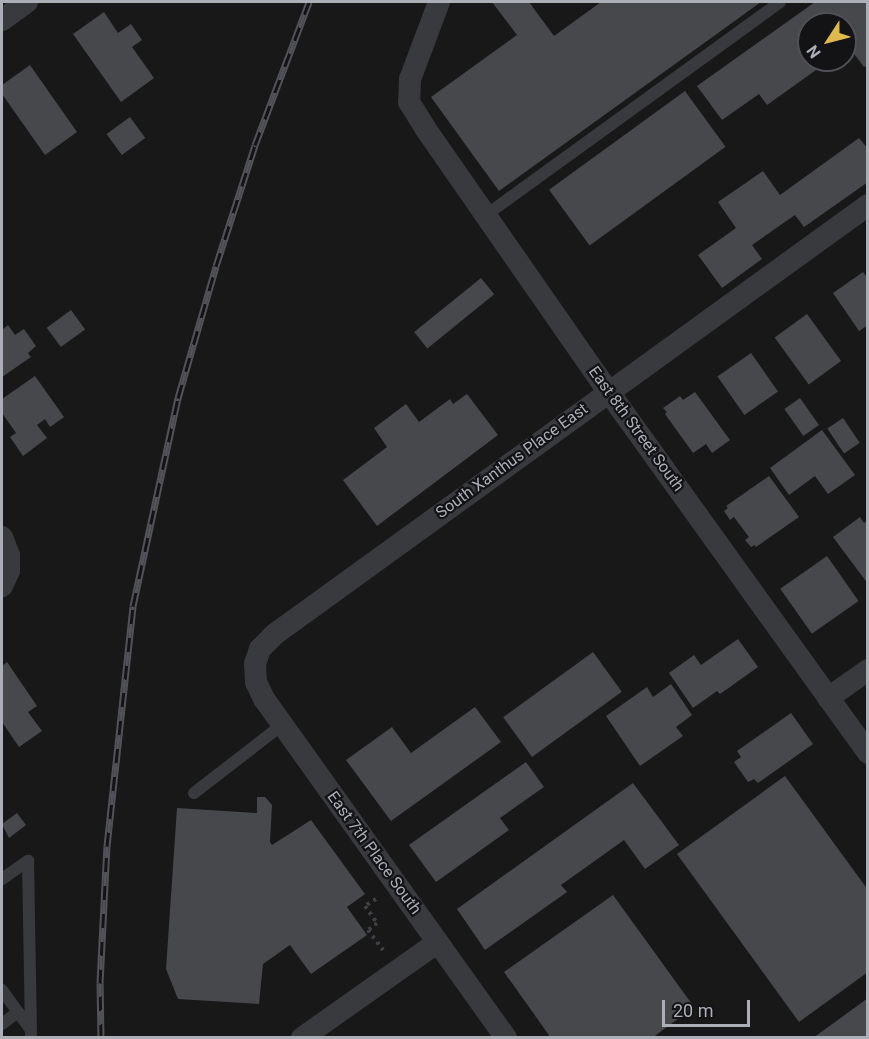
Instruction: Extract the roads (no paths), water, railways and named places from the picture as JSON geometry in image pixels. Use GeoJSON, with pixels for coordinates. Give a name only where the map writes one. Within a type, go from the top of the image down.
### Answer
{"type":"FeatureCollection","features":[{"type":"Feature","properties":{"kind":"street"},"geometry":{"type":"LineString","coordinates":[[2,20],[27,2]]}},
{"type":"Feature","properties":{"kind":"street","name":"East 8th Street South"},"geometry":{"type":"LineString","coordinates":[[439,2],[410,79],[410,102],[608,391],[867,753]]}},
{"type":"Feature","properties":{"kind":"street","name":"South Xanthus Place East"},"geometry":{"type":"LineString","coordinates":[[255,664],[260,649],[275,634],[608,391],[867,206]]}},
{"type":"Feature","properties":{"kind":"street"},"geometry":{"type":"LineString","coordinates":[[2,537],[9,555],[5,578]]}},
{"type":"Feature","properties":{"kind":"street","name":"East 7th Place South"},"geometry":{"type":"LineString","coordinates":[[255,664],[256,682],[264,699],[506,1038]]}},
{"type":"Feature","properties":{"kind":"street"},"geometry":{"type":"LineString","coordinates":[[828,698],[867,670]]}},
{"type":"Feature","properties":{"kind":"street"},"geometry":{"type":"LineString","coordinates":[[302,1038],[438,942]]}},
{"type":"Feature","properties":{"kind":"lane"},"geometry":{"type":"LineString","coordinates":[[486,215],[780,2]]}},
{"type":"Feature","properties":{"kind":"lane"},"geometry":{"type":"LineString","coordinates":[[194,793],[282,725]]}},
{"type":"Feature","properties":{"kind":"lane"},"geometry":{"type":"LineString","coordinates":[[2,879],[28,861],[31,1034]]}},
{"type":"Feature","properties":{"kind":"lane"},"geometry":{"type":"LineString","coordinates":[[2,990],[31,1034]]}},
{"type":"Feature","properties":{"kind":"lane"},"geometry":{"type":"LineString","coordinates":[[2,1024],[18,1012]]}},
{"type":"Feature","properties":{"kind":"railway"},"geometry":{"type":"LineString","coordinates":[[101,1038],[100,983],[107,846],[133,606],[178,398],[216,266],[255,145],[309,2]]}}]}
